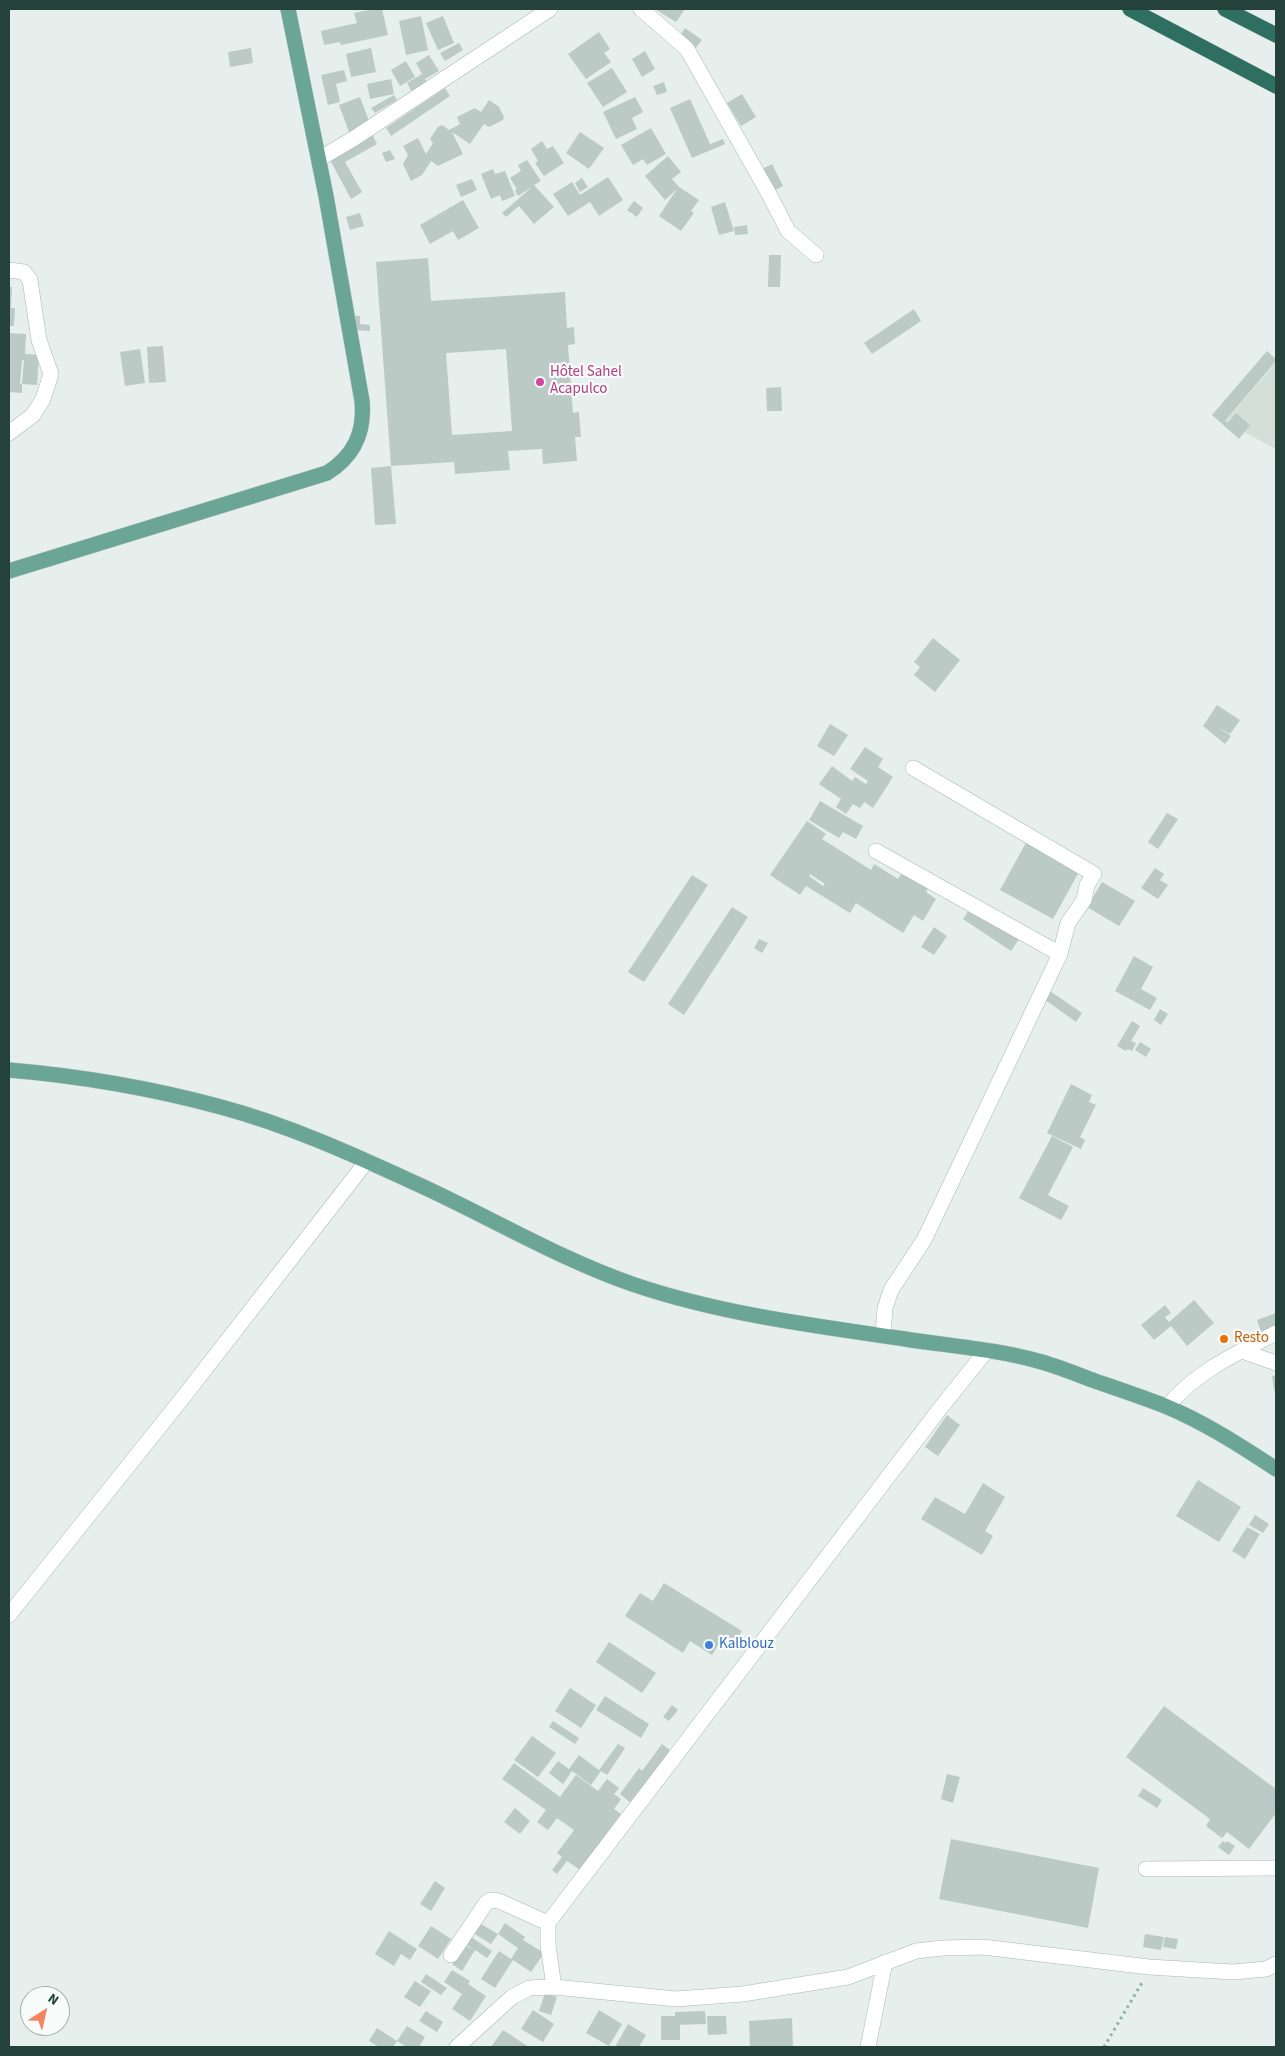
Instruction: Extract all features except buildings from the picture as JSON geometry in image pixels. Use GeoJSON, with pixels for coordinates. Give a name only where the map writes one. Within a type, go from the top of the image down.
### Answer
{"type":"FeatureCollection","features":[{"type":"Feature","properties":{"kind":"highway"},"geometry":{"type":"LineString","coordinates":[[1130,9],[1276,86]]}},
{"type":"Feature","properties":{"kind":"highway"},"geometry":{"type":"LineString","coordinates":[[1225,9],[1276,35]]}},
{"type":"Feature","properties":{"kind":"main road"},"geometry":{"type":"LineString","coordinates":[[9,571],[313,478],[333,469],[349,455],[359,436],[364,415],[319,159],[288,9]]}},
{"type":"Feature","properties":{"kind":"main road"},"geometry":{"type":"LineString","coordinates":[[9,1070],[142,1088],[223,1108],[293,1131],[367,1161],[566,1256],[632,1284],[691,1302],[748,1314],[883,1336],[986,1350],[1039,1361],[1167,1407],[1221,1435],[1276,1469]]}},
{"type":"Feature","properties":{"kind":"street"},"geometry":{"type":"LineString","coordinates":[[319,159],[353,139],[550,9]]}},
{"type":"Feature","properties":{"kind":"street"},"geometry":{"type":"LineString","coordinates":[[642,9],[687,49],[788,231],[816,255]]}},
{"type":"Feature","properties":{"kind":"street"},"geometry":{"type":"LineString","coordinates":[[9,270],[24,272],[30,280],[39,340],[51,374],[43,399],[34,415],[9,433]]}},
{"type":"Feature","properties":{"kind":"street"},"geometry":{"type":"LineString","coordinates":[[883,1336],[885,1308],[891,1290],[924,1240],[1060,954],[1068,924],[1084,900],[1087,885],[1094,874],[913,768]]}},
{"type":"Feature","properties":{"kind":"street"},"geometry":{"type":"LineString","coordinates":[[876,851],[1060,954]]}},
{"type":"Feature","properties":{"kind":"street"},"geometry":{"type":"LineString","coordinates":[[9,1615],[181,1400],[367,1161]]}},
{"type":"Feature","properties":{"kind":"street"},"geometry":{"type":"LineString","coordinates":[[1167,1407],[1175,1397],[1218,1363],[1276,1333]]}},
{"type":"Feature","properties":{"kind":"street"},"geometry":{"type":"LineString","coordinates":[[554,1987],[548,1945],[548,1923],[986,1350]]}},
{"type":"Feature","properties":{"kind":"street"},"geometry":{"type":"LineString","coordinates":[[1242,1350],[1276,1363]]}},
{"type":"Feature","properties":{"kind":"street"},"geometry":{"type":"LineString","coordinates":[[1146,1869],[1276,1868]]}},
{"type":"Feature","properties":{"kind":"street"},"geometry":{"type":"LineString","coordinates":[[452,1955],[486,1903],[490,1900],[499,1901],[548,1923]]}},
{"type":"Feature","properties":{"kind":"street"},"geometry":{"type":"LineString","coordinates":[[457,2047],[512,1997],[529,1988],[554,1987],[676,1999],[743,1994],[848,1976],[916,1950],[943,1948],[983,1947],[1149,1967],[1233,1972],[1266,1969],[1276,1964]]}},
{"type":"Feature","properties":{"kind":"street"},"geometry":{"type":"LineString","coordinates":[[868,2047],[885,1962]]}},
{"type":"Feature","properties":{"kind":"path"},"geometry":{"type":"LineString","coordinates":[[1104,2047],[1142,1983],[1149,1967]]}},
{"type":"Feature","properties":{"kind":"shaded area"},"geometry":{"type":"Polygon","coordinates":[[[1276,362],[1276,449],[1225,422],[1276,362]]]}},
{"type":"Feature","properties":{"kind":"place","name":"Hôtel Sahel Acapulco"},"geometry":{"type":"Point","coordinates":[540,382]}},
{"type":"Feature","properties":{"kind":"place","name":"Resto"},"geometry":{"type":"Point","coordinates":[1224,1339]}},
{"type":"Feature","properties":{"kind":"place","name":"Kalblouz"},"geometry":{"type":"Point","coordinates":[709,1645]}}]}
